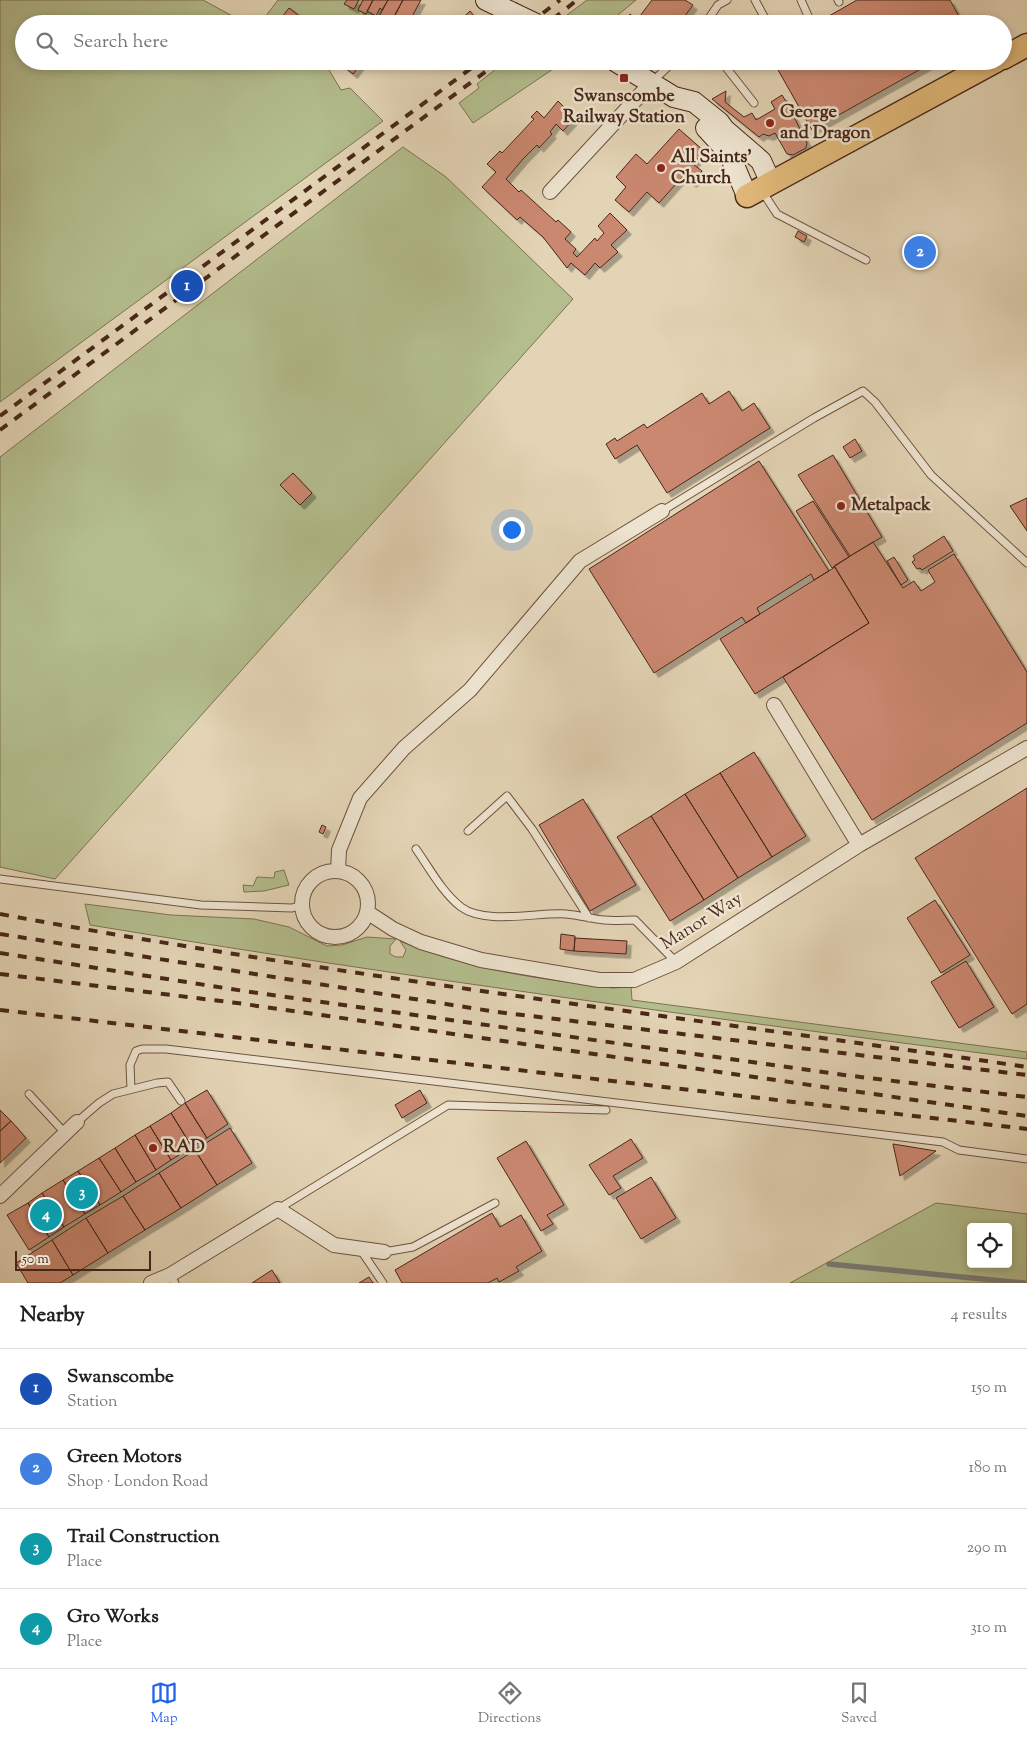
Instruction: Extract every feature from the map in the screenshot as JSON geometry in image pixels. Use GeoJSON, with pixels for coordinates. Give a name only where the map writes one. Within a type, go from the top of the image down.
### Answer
{"type":"FeatureCollection","features":[{"type":"Feature","properties":{"kind":"main road"},"geometry":{"type":"LineString","coordinates":[[488,0],[517,15]]}},
{"type":"Feature","properties":{"kind":"main road"},"geometry":{"type":"LineString","coordinates":[[1012,53],[1027,45]]}},
{"type":"Feature","properties":{"kind":"main road"},"geometry":{"type":"LineString","coordinates":[[630,70],[674,97],[694,102],[719,122],[730,124],[767,185]]}},
{"type":"Feature","properties":{"kind":"main road"},"geometry":{"type":"LineString","coordinates":[[767,185],[979,70]]}},
{"type":"Feature","properties":{"kind":"main road"},"geometry":{"type":"LineString","coordinates":[[674,97],[683,110],[713,134],[726,148],[736,167],[767,185]]}},
{"type":"Feature","properties":{"kind":"street"},"geometry":{"type":"LineString","coordinates":[[550,192],[651,83]]}},
{"type":"Feature","properties":{"kind":"street"},"geometry":{"type":"LineString","coordinates":[[338,871],[339,850],[360,798],[404,748],[470,690],[580,561],[662,510]]}},
{"type":"Feature","properties":{"kind":"street"},"geometry":{"type":"LineString","coordinates":[[774,705],[859,844]]}},
{"type":"Feature","properties":{"kind":"street","name":"Manor Way"},"geometry":{"type":"LineString","coordinates":[[367,912],[393,929],[421,942],[481,960],[599,980],[634,980],[676,962],[859,844],[1027,748]]}},
{"type":"Feature","properties":{"kind":"street"},"geometry":{"type":"LineString","coordinates":[[338,871],[349,874],[358,880],[365,890],[368,901],[367,912],[356,930],[336,937],[326,936],[313,928],[304,915],[302,905],[309,884],[322,874],[338,871]]}},
{"type":"Feature","properties":{"kind":"street"},"geometry":{"type":"LineString","coordinates":[[0,1196],[77,1122]]}},
{"type":"Feature","properties":{"kind":"street"},"geometry":{"type":"LineString","coordinates":[[151,1283],[172,1279],[278,1209],[334,1245],[384,1252]]}},
{"type":"Feature","properties":{"kind":"lane"},"geometry":{"type":"LineString","coordinates":[[711,15],[718,5],[726,0]]}},
{"type":"Feature","properties":{"kind":"lane"},"geometry":{"type":"LineString","coordinates":[[755,0],[763,15]]}},
{"type":"Feature","properties":{"kind":"lane"},"geometry":{"type":"LineString","coordinates":[[801,0],[808,15]]}},
{"type":"Feature","properties":{"kind":"lane"},"geometry":{"type":"LineString","coordinates":[[651,83],[665,70]]}},
{"type":"Feature","properties":{"kind":"lane"},"geometry":{"type":"LineString","coordinates":[[728,70],[754,103]]}},
{"type":"Feature","properties":{"kind":"lane"},"geometry":{"type":"LineString","coordinates":[[767,185],[777,214],[866,260]]}},
{"type":"Feature","properties":{"kind":"lane"},"geometry":{"type":"LineString","coordinates":[[662,510],[806,423],[863,392],[875,402],[931,475],[1027,563]]}},
{"type":"Feature","properties":{"kind":"lane"},"geometry":{"type":"LineString","coordinates":[[468,832],[507,796],[532,829],[589,918]]}},
{"type":"Feature","properties":{"kind":"lane"},"geometry":{"type":"LineString","coordinates":[[416,849],[447,894],[462,908],[480,915],[499,917],[567,914],[589,918],[635,920],[676,962]]}},
{"type":"Feature","properties":{"kind":"lane"},"geometry":{"type":"LineString","coordinates":[[0,879],[201,905],[292,908],[302,905]]}},
{"type":"Feature","properties":{"kind":"lane"},"geometry":{"type":"LineString","coordinates":[[132,1089],[130,1064],[136,1051],[142,1049],[166,1049],[833,1127],[942,1142],[962,1151],[1027,1159]]}},
{"type":"Feature","properties":{"kind":"lane"},"geometry":{"type":"LineString","coordinates":[[77,1122],[106,1097],[166,1082],[173,1087],[181,1101]]}},
{"type":"Feature","properties":{"kind":"lane"},"geometry":{"type":"LineString","coordinates":[[29,1094],[66,1132]]}},
{"type":"Feature","properties":{"kind":"lane"},"geometry":{"type":"LineString","coordinates":[[278,1209],[448,1105],[606,1110]]}},
{"type":"Feature","properties":{"kind":"lane"},"geometry":{"type":"LineString","coordinates":[[384,1252],[413,1247],[495,1203]]}},
{"type":"Feature","properties":{"kind":"lane"},"geometry":{"type":"LineString","coordinates":[[359,1249],[383,1283]]}},
{"type":"Feature","properties":{"kind":"green space"},"geometry":{"type":"Polygon","coordinates":[[[0,0],[203,0],[230,15],[15,15],[15,70],[329,70],[341,90],[350,88],[383,121],[0,402],[0,0]]]}},
{"type":"Feature","properties":{"kind":"green space"},"geometry":{"type":"Polygon","coordinates":[[[278,0],[347,0],[345,4],[353,9],[359,0],[363,0],[358,10],[365,14],[367,11],[373,15],[299,15],[290,8],[284,15],[267,15],[278,0]]]}},
{"type":"Feature","properties":{"kind":"green space"},"geometry":{"type":"Polygon","coordinates":[[[587,0],[636,0],[618,15],[567,15],[587,0]]]}},
{"type":"Feature","properties":{"kind":"green space"},"geometry":{"type":"Polygon","coordinates":[[[380,8],[382,10],[380,15],[376,15],[380,8]]]}},
{"type":"Feature","properties":{"kind":"green space"},"geometry":{"type":"Polygon","coordinates":[[[495,70],[552,70],[473,123],[459,103],[479,88],[477,84],[495,70]]]}},
{"type":"Feature","properties":{"kind":"green space"},"geometry":{"type":"Polygon","coordinates":[[[403,147],[446,177],[573,299],[55,879],[0,867],[0,457],[403,147]]]}},
{"type":"Feature","properties":{"kind":"green space"},"geometry":{"type":"Polygon","coordinates":[[[284,870],[289,885],[264,891],[244,892],[243,885],[253,886],[257,877],[274,878],[275,872],[284,870]]]}},
{"type":"Feature","properties":{"kind":"green space"},"geometry":{"type":"Polygon","coordinates":[[[85,904],[171,915],[254,919],[289,927],[327,946],[342,945],[367,937],[396,939],[390,946],[390,954],[396,957],[403,957],[406,950],[400,941],[453,960],[505,972],[613,988],[631,987],[632,1000],[1027,1052],[1027,1059],[558,996],[90,925],[85,904]]]}},
{"type":"Feature","properties":{"kind":"green space"},"geometry":{"type":"Polygon","coordinates":[[[936,1203],[1027,1214],[1027,1283],[790,1283],[936,1203]]]}},
{"type":"Feature","properties":{"kind":"building"},"geometry":{"type":"Polygon","coordinates":[[[347,0],[359,0],[354,9],[344,4],[347,0]]]}},
{"type":"Feature","properties":{"kind":"building"},"geometry":{"type":"Polygon","coordinates":[[[363,0],[373,0],[366,14],[358,10],[363,0]]]}},
{"type":"Feature","properties":{"kind":"building"},"geometry":{"type":"Polygon","coordinates":[[[373,0],[388,0],[376,15],[367,11],[373,0]]]}},
{"type":"Feature","properties":{"kind":"building"},"geometry":{"type":"Polygon","coordinates":[[[388,0],[403,0],[395,15],[380,15],[388,0]]]}},
{"type":"Feature","properties":{"kind":"building"},"geometry":{"type":"Polygon","coordinates":[[[403,0],[421,0],[413,15],[395,15],[403,0]]]}},
{"type":"Feature","properties":{"kind":"building"},"geometry":{"type":"Polygon","coordinates":[[[652,0],[685,0],[693,5],[686,15],[641,15],[652,0]]]}},
{"type":"Feature","properties":{"kind":"building"},"geometry":{"type":"Polygon","coordinates":[[[857,0],[950,0],[958,15],[831,15],[857,0]]]}},
{"type":"Feature","properties":{"kind":"building"},"geometry":{"type":"Polygon","coordinates":[[[289,8],[298,15],[284,15],[289,8]]]}},
{"type":"Feature","properties":{"kind":"building"},"geometry":{"type":"Polygon","coordinates":[[[348,70],[356,70],[353,74],[348,70]]]}},
{"type":"Feature","properties":{"kind":"building"},"geometry":{"type":"Polygon","coordinates":[[[778,70],[919,70],[812,130],[778,70]]]}},
{"type":"Feature","properties":{"kind":"building","name":"George and Dragon"},"geometry":{"type":"Polygon","coordinates":[[[726,91],[725,102],[744,117],[752,113],[756,120],[775,109],[771,102],[782,95],[787,103],[784,104],[793,115],[807,143],[806,148],[793,155],[787,154],[775,133],[769,136],[763,134],[759,137],[712,99],[726,91]]]}},
{"type":"Feature","properties":{"kind":"building"},"geometry":{"type":"Polygon","coordinates":[[[558,101],[575,118],[563,131],[556,124],[550,132],[552,134],[539,148],[537,145],[506,179],[519,192],[521,190],[556,222],[558,220],[571,232],[565,239],[576,249],[573,253],[577,257],[595,238],[597,241],[604,233],[598,226],[610,213],[627,230],[611,245],[618,252],[600,268],[595,263],[585,275],[571,263],[567,268],[543,237],[520,217],[517,220],[482,187],[496,172],[487,164],[500,151],[502,153],[534,119],[531,117],[537,111],[544,118],[558,101]]]}},
{"type":"Feature","properties":{"kind":"building","name":"All Saints' Church"},"geometry":{"type":"Polygon","coordinates":[[[679,129],[704,151],[693,164],[702,171],[692,183],[683,176],[659,203],[647,192],[629,212],[615,200],[626,187],[616,177],[636,154],[647,164],[679,129]]]}},
{"type":"Feature","properties":{"kind":"building"},"geometry":{"type":"Polygon","coordinates":[[[798,231],[807,236],[804,242],[795,237],[798,231]]]}},
{"type":"Feature","properties":{"kind":"building"},"geometry":{"type":"Polygon","coordinates":[[[729,391],[742,411],[754,403],[770,428],[667,493],[637,445],[615,459],[606,444],[615,438],[617,441],[644,424],[647,428],[702,393],[709,404],[729,391]]]}},
{"type":"Feature","properties":{"kind":"building"},"geometry":{"type":"Polygon","coordinates":[[[855,439],[862,451],[850,458],[843,447],[855,439]]]}},
{"type":"Feature","properties":{"kind":"building","name":"Metalpack"},"geometry":{"type":"Polygon","coordinates":[[[833,455],[882,537],[850,556],[798,475],[833,455]]]}},
{"type":"Feature","properties":{"kind":"building"},"geometry":{"type":"Polygon","coordinates":[[[759,461],[829,571],[814,580],[811,574],[757,608],[760,614],[746,623],[742,617],[654,673],[589,569],[759,461]]]}},
{"type":"Feature","properties":{"kind":"building"},"geometry":{"type":"Polygon","coordinates":[[[293,473],[312,493],[300,505],[280,485],[293,473]]]}},
{"type":"Feature","properties":{"kind":"building"},"geometry":{"type":"Polygon","coordinates":[[[1027,498],[1027,531],[1010,506],[1027,498]]]}},
{"type":"Feature","properties":{"kind":"building"},"geometry":{"type":"Polygon","coordinates":[[[813,501],[849,557],[832,568],[796,511],[813,501]]]}},
{"type":"Feature","properties":{"kind":"building"},"geometry":{"type":"Polygon","coordinates":[[[944,536],[953,551],[922,570],[920,568],[917,569],[912,562],[915,560],[913,556],[944,536]]]}},
{"type":"Feature","properties":{"kind":"building"},"geometry":{"type":"Polygon","coordinates":[[[873,542],[903,588],[914,581],[921,591],[935,582],[928,570],[954,554],[1027,672],[1027,723],[872,820],[783,677],[869,623],[834,566],[873,542]]]}},
{"type":"Feature","properties":{"kind":"building"},"geometry":{"type":"Polygon","coordinates":[[[894,557],[908,580],[901,585],[887,561],[894,557]]]}},
{"type":"Feature","properties":{"kind":"building"},"geometry":{"type":"Polygon","coordinates":[[[835,567],[869,623],[755,694],[720,639],[835,567]]]}},
{"type":"Feature","properties":{"kind":"building"},"geometry":{"type":"Polygon","coordinates":[[[754,752],[806,836],[772,857],[720,773],[754,752]]]}},
{"type":"Feature","properties":{"kind":"building"},"geometry":{"type":"Polygon","coordinates":[[[720,773],[772,857],[738,878],[685,794],[720,773]]]}},
{"type":"Feature","properties":{"kind":"building"},"geometry":{"type":"Polygon","coordinates":[[[1027,788],[1027,1004],[1012,1014],[915,858],[1027,788]]]}},
{"type":"Feature","properties":{"kind":"building"},"geometry":{"type":"Polygon","coordinates":[[[685,794],[738,878],[704,900],[651,816],[685,794]]]}},
{"type":"Feature","properties":{"kind":"building"},"geometry":{"type":"Polygon","coordinates":[[[583,799],[636,885],[590,911],[539,825],[583,799]]]}},
{"type":"Feature","properties":{"kind":"building"},"geometry":{"type":"Polygon","coordinates":[[[651,816],[704,900],[670,921],[617,837],[651,816]]]}},
{"type":"Feature","properties":{"kind":"building"},"geometry":{"type":"Polygon","coordinates":[[[322,825],[326,827],[323,834],[319,832],[322,825]]]}},
{"type":"Feature","properties":{"kind":"building"},"geometry":{"type":"Polygon","coordinates":[[[935,900],[970,955],[941,973],[907,918],[935,900]]]}},
{"type":"Feature","properties":{"kind":"building"},"geometry":{"type":"Polygon","coordinates":[[[561,934],[575,936],[574,951],[560,949],[561,934]]]}},
{"type":"Feature","properties":{"kind":"building"},"geometry":{"type":"Polygon","coordinates":[[[575,938],[627,941],[626,954],[574,951],[575,938]]]}},
{"type":"Feature","properties":{"kind":"building"},"geometry":{"type":"Polygon","coordinates":[[[966,961],[994,1007],[959,1028],[931,982],[966,961]]]}},
{"type":"Feature","properties":{"kind":"building"},"geometry":{"type":"Polygon","coordinates":[[[207,1090],[228,1124],[207,1138],[185,1103],[207,1090]]]}},
{"type":"Feature","properties":{"kind":"building"},"geometry":{"type":"Polygon","coordinates":[[[420,1090],[427,1103],[402,1118],[395,1105],[420,1090]]]}},
{"type":"Feature","properties":{"kind":"building"},"geometry":{"type":"Polygon","coordinates":[[[185,1103],[207,1138],[192,1147],[171,1113],[185,1103]]]}},
{"type":"Feature","properties":{"kind":"building"},"geometry":{"type":"Polygon","coordinates":[[[0,1110],[11,1121],[0,1131],[0,1110]]]}},
{"type":"Feature","properties":{"kind":"building"},"geometry":{"type":"Polygon","coordinates":[[[171,1113],[192,1147],[171,1160],[150,1126],[171,1113]]]}},
{"type":"Feature","properties":{"kind":"building"},"geometry":{"type":"Polygon","coordinates":[[[11,1121],[26,1138],[0,1163],[0,1131],[11,1121]]]}},
{"type":"Feature","properties":{"kind":"building","name":"RAD"},"geometry":{"type":"Polygon","coordinates":[[[150,1126],[171,1160],[156,1170],[135,1135],[150,1126]]]}},
{"type":"Feature","properties":{"kind":"building"},"geometry":{"type":"Polygon","coordinates":[[[230,1128],[252,1163],[217,1185],[195,1150],[230,1128]]]}},
{"type":"Feature","properties":{"kind":"building"},"geometry":{"type":"Polygon","coordinates":[[[135,1135],[156,1170],[136,1182],[115,1148],[135,1135]]]}},
{"type":"Feature","properties":{"kind":"building"},"geometry":{"type":"Polygon","coordinates":[[[631,1139],[643,1158],[613,1176],[621,1188],[609,1195],[589,1165],[631,1139]]]}},
{"type":"Feature","properties":{"kind":"building"},"geometry":{"type":"Polygon","coordinates":[[[526,1141],[564,1205],[547,1215],[553,1224],[541,1231],[497,1158],[526,1141]]]}},
{"type":"Feature","properties":{"kind":"building"},"geometry":{"type":"Polygon","coordinates":[[[893,1144],[936,1151],[900,1176],[893,1144]]]}},
{"type":"Feature","properties":{"kind":"building"},"geometry":{"type":"Polygon","coordinates":[[[115,1148],[136,1182],[121,1192],[99,1158],[115,1148]]]}},
{"type":"Feature","properties":{"kind":"building"},"geometry":{"type":"Polygon","coordinates":[[[195,1150],[217,1185],[181,1208],[159,1173],[195,1150]]]}},
{"type":"Feature","properties":{"kind":"building"},"geometry":{"type":"Polygon","coordinates":[[[99,1158],[121,1192],[100,1205],[78,1171],[99,1158]]]}},
{"type":"Feature","properties":{"kind":"building"},"geometry":{"type":"Polygon","coordinates":[[[78,1171],[100,1205],[85,1214],[63,1180],[78,1171]]]}},
{"type":"Feature","properties":{"kind":"building"},"geometry":{"type":"Polygon","coordinates":[[[159,1173],[181,1208],[145,1230],[123,1196],[159,1173]]]}},
{"type":"Feature","properties":{"kind":"building"},"geometry":{"type":"Polygon","coordinates":[[[651,1177],[676,1218],[641,1239],[616,1198],[651,1177]]]}},
{"type":"Feature","properties":{"kind":"building"},"geometry":{"type":"Polygon","coordinates":[[[63,1180],[85,1214],[64,1227],[42,1193],[63,1180]]]}},
{"type":"Feature","properties":{"kind":"building"},"geometry":{"type":"Polygon","coordinates":[[[42,1193],[64,1227],[49,1237],[28,1203],[42,1193]]]}},
{"type":"Feature","properties":{"kind":"building"},"geometry":{"type":"Polygon","coordinates":[[[123,1196],[145,1230],[108,1253],[86,1218],[123,1196]]]}},
{"type":"Feature","properties":{"kind":"building"},"geometry":{"type":"Polygon","coordinates":[[[28,1203],[49,1237],[29,1250],[7,1215],[28,1203]]]}},
{"type":"Feature","properties":{"kind":"building"},"geometry":{"type":"Polygon","coordinates":[[[492,1213],[500,1227],[521,1215],[542,1251],[516,1267],[519,1271],[499,1282],[497,1278],[488,1283],[402,1283],[395,1270],[492,1213]]]}},
{"type":"Feature","properties":{"kind":"building"},"geometry":{"type":"Polygon","coordinates":[[[86,1218],[108,1253],[73,1275],[52,1240],[86,1218]]]}},
{"type":"Feature","properties":{"kind":"building"},"geometry":{"type":"Polygon","coordinates":[[[52,1240],[73,1275],[60,1283],[28,1283],[16,1263],[52,1240]]]}},
{"type":"Feature","properties":{"kind":"building"},"geometry":{"type":"Polygon","coordinates":[[[272,1270],[280,1283],[252,1283],[272,1270]]]}},
{"type":"Feature","properties":{"kind":"building"},"geometry":{"type":"Polygon","coordinates":[[[369,1277],[373,1283],[359,1283],[369,1277]]]}},
{"type":"Feature","properties":{"kind":"waterway"},"geometry":{"type":"LineString","coordinates":[[829,1264],[1024,1283]]}},
{"type":"Feature","properties":{"kind":"railway"},"geometry":{"type":"LineString","coordinates":[[543,13],[560,0]]}},
{"type":"Feature","properties":{"kind":"railway"},"geometry":{"type":"LineString","coordinates":[[558,15],[577,0]]}},
{"type":"Feature","properties":{"kind":"railway"},"geometry":{"type":"LineString","coordinates":[[0,416],[469,70]]}},
{"type":"Feature","properties":{"kind":"railway"},"geometry":{"type":"LineString","coordinates":[[0,430],[488,70]]}},
{"type":"Feature","properties":{"kind":"railway"},"geometry":{"type":"LineString","coordinates":[[0,914],[128,937],[385,977],[1027,1067]]}},
{"type":"Feature","properties":{"kind":"railway"},"geometry":{"type":"LineString","coordinates":[[0,934],[497,1012],[1027,1075]]}},
{"type":"Feature","properties":{"kind":"railway"},"geometry":{"type":"LineString","coordinates":[[0,953],[244,991],[844,1075],[1027,1097]]}},
{"type":"Feature","properties":{"kind":"railway"},"geometry":{"type":"LineString","coordinates":[[0,974],[237,1003],[1027,1116]]}},
{"type":"Feature","properties":{"kind":"railway"},"geometry":{"type":"LineString","coordinates":[[0,1010],[1027,1129]]}},
{"type":"Feature","properties":{"kind":"place","name":"Swanscombe Railway Station"},"geometry":{"type":"Point","coordinates":[624,78]}},
{"type":"Feature","properties":{"kind":"place","name":"George and Dragon"},"geometry":{"type":"Point","coordinates":[770,123]}},
{"type":"Feature","properties":{"kind":"place","name":"All Saints' Church"},"geometry":{"type":"Point","coordinates":[661,168]}},
{"type":"Feature","properties":{"kind":"place","name":"Green Motors"},"geometry":{"type":"Point","coordinates":[920,252]}},
{"type":"Feature","properties":{"kind":"place","name":"Swanscombe"},"geometry":{"type":"Point","coordinates":[187,286]}},
{"type":"Feature","properties":{"kind":"place","name":"Metalpack"},"geometry":{"type":"Point","coordinates":[841,506]}},
{"type":"Feature","properties":{"kind":"place","name":"RAD"},"geometry":{"type":"Point","coordinates":[153,1148]}},
{"type":"Feature","properties":{"kind":"place","name":"Trail Construction"},"geometry":{"type":"Point","coordinates":[82,1193]}},
{"type":"Feature","properties":{"kind":"place","name":"Gro Works"},"geometry":{"type":"Point","coordinates":[46,1215]}}]}
